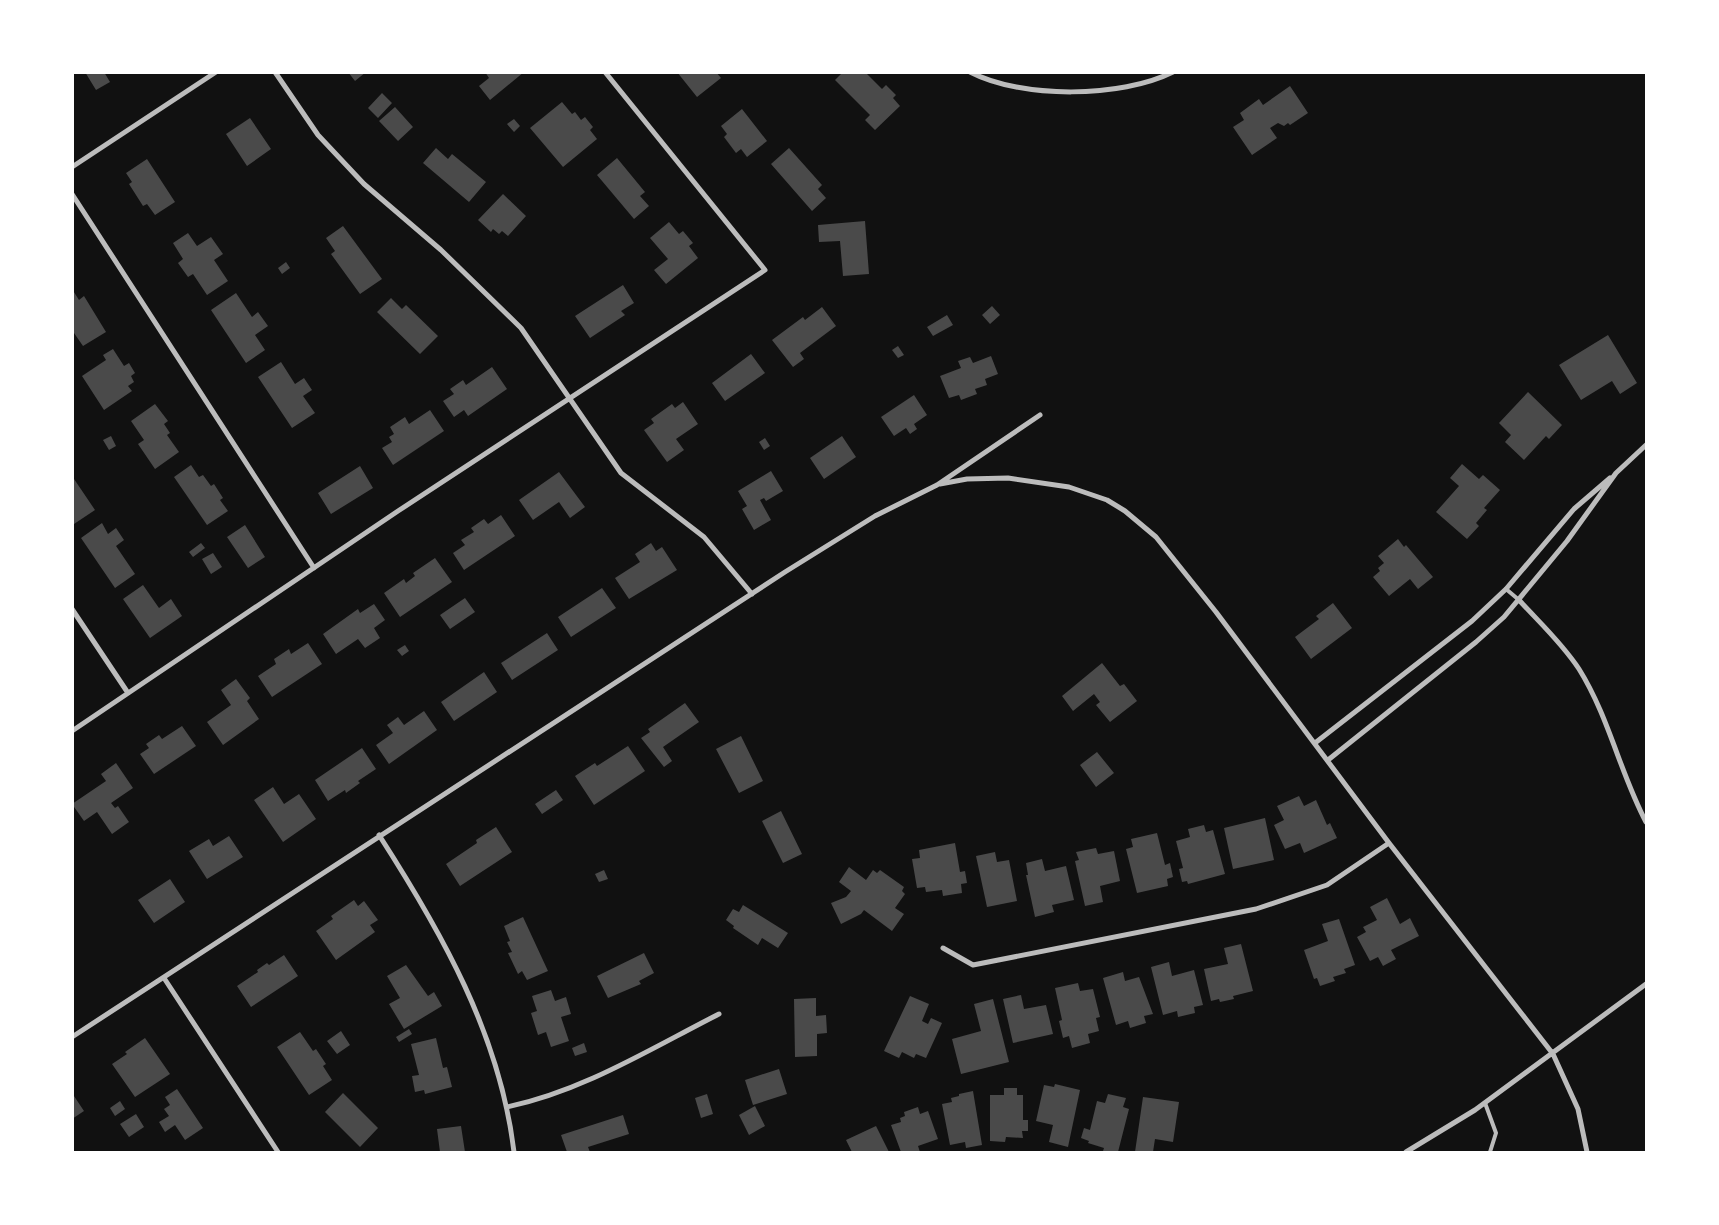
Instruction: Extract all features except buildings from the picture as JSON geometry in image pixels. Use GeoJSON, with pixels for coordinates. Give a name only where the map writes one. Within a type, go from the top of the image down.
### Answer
{"type":"FeatureCollection","features":[{"type":"Feature","properties":{"kind":"street"},"geometry":{"type":"LineString","coordinates":[[72,167],[216,72]]}},
{"type":"Feature","properties":{"kind":"street"},"geometry":{"type":"LineString","coordinates":[[275,72],[318,135],[364,184],[441,250],[521,328],[621,473],[704,537],[752,594]]}},
{"type":"Feature","properties":{"kind":"street"},"geometry":{"type":"LineString","coordinates":[[72,731],[314,568],[765,270],[605,72]]}},
{"type":"Feature","properties":{"kind":"street"},"geometry":{"type":"LineString","coordinates":[[970,72],[1003,84],[1031,88],[1086,90],[1138,85],[1173,72]]}},
{"type":"Feature","properties":{"kind":"street"},"geometry":{"type":"LineString","coordinates":[[72,194],[314,568]]}},
{"type":"Feature","properties":{"kind":"street"},"geometry":{"type":"LineString","coordinates":[[72,1037],[752,594],[875,516],[937,485],[1040,415]]}},
{"type":"Feature","properties":{"kind":"street"},"geometry":{"type":"LineString","coordinates":[[1315,743],[1472,620],[1506,589],[1574,509],[1646,445]]}},
{"type":"Feature","properties":{"kind":"street"},"geometry":{"type":"LineString","coordinates":[[1328,760],[1476,642],[1519,600],[1581,524],[1616,473]]}},
{"type":"Feature","properties":{"kind":"street"},"geometry":{"type":"LineString","coordinates":[[937,485],[987,478],[1049,482],[1089,492],[1125,511],[1142,523],[1169,552],[1553,1054],[1578,1109],[1588,1152]]}},
{"type":"Feature","properties":{"kind":"street"},"geometry":{"type":"LineString","coordinates":[[1519,600],[1568,653],[1580,671],[1606,724],[1627,780],[1646,822]]}},
{"type":"Feature","properties":{"kind":"street"},"geometry":{"type":"LineString","coordinates":[[72,609],[128,693]]}},
{"type":"Feature","properties":{"kind":"street"},"geometry":{"type":"LineString","coordinates":[[379,836],[420,903],[465,986],[486,1034],[507,1108],[514,1152]]}},
{"type":"Feature","properties":{"kind":"street"},"geometry":{"type":"LineString","coordinates":[[943,948],[973,965],[1256,909],[1327,885],[1390,842]]}},
{"type":"Feature","properties":{"kind":"street"},"geometry":{"type":"LineString","coordinates":[[164,978],[278,1152]]}},
{"type":"Feature","properties":{"kind":"street"},"geometry":{"type":"LineString","coordinates":[[1406,1152],[1485,1103],[1646,984]]}},
{"type":"Feature","properties":{"kind":"street"},"geometry":{"type":"LineString","coordinates":[[507,1108],[537,1100],[579,1085],[719,1014]]}},
{"type":"Feature","properties":{"kind":"lane"},"geometry":{"type":"LineString","coordinates":[[1506,589],[1519,600]]}},
{"type":"Feature","properties":{"kind":"lane"},"geometry":{"type":"LineString","coordinates":[[1485,1103],[1496,1133],[1490,1152]]}}]}
